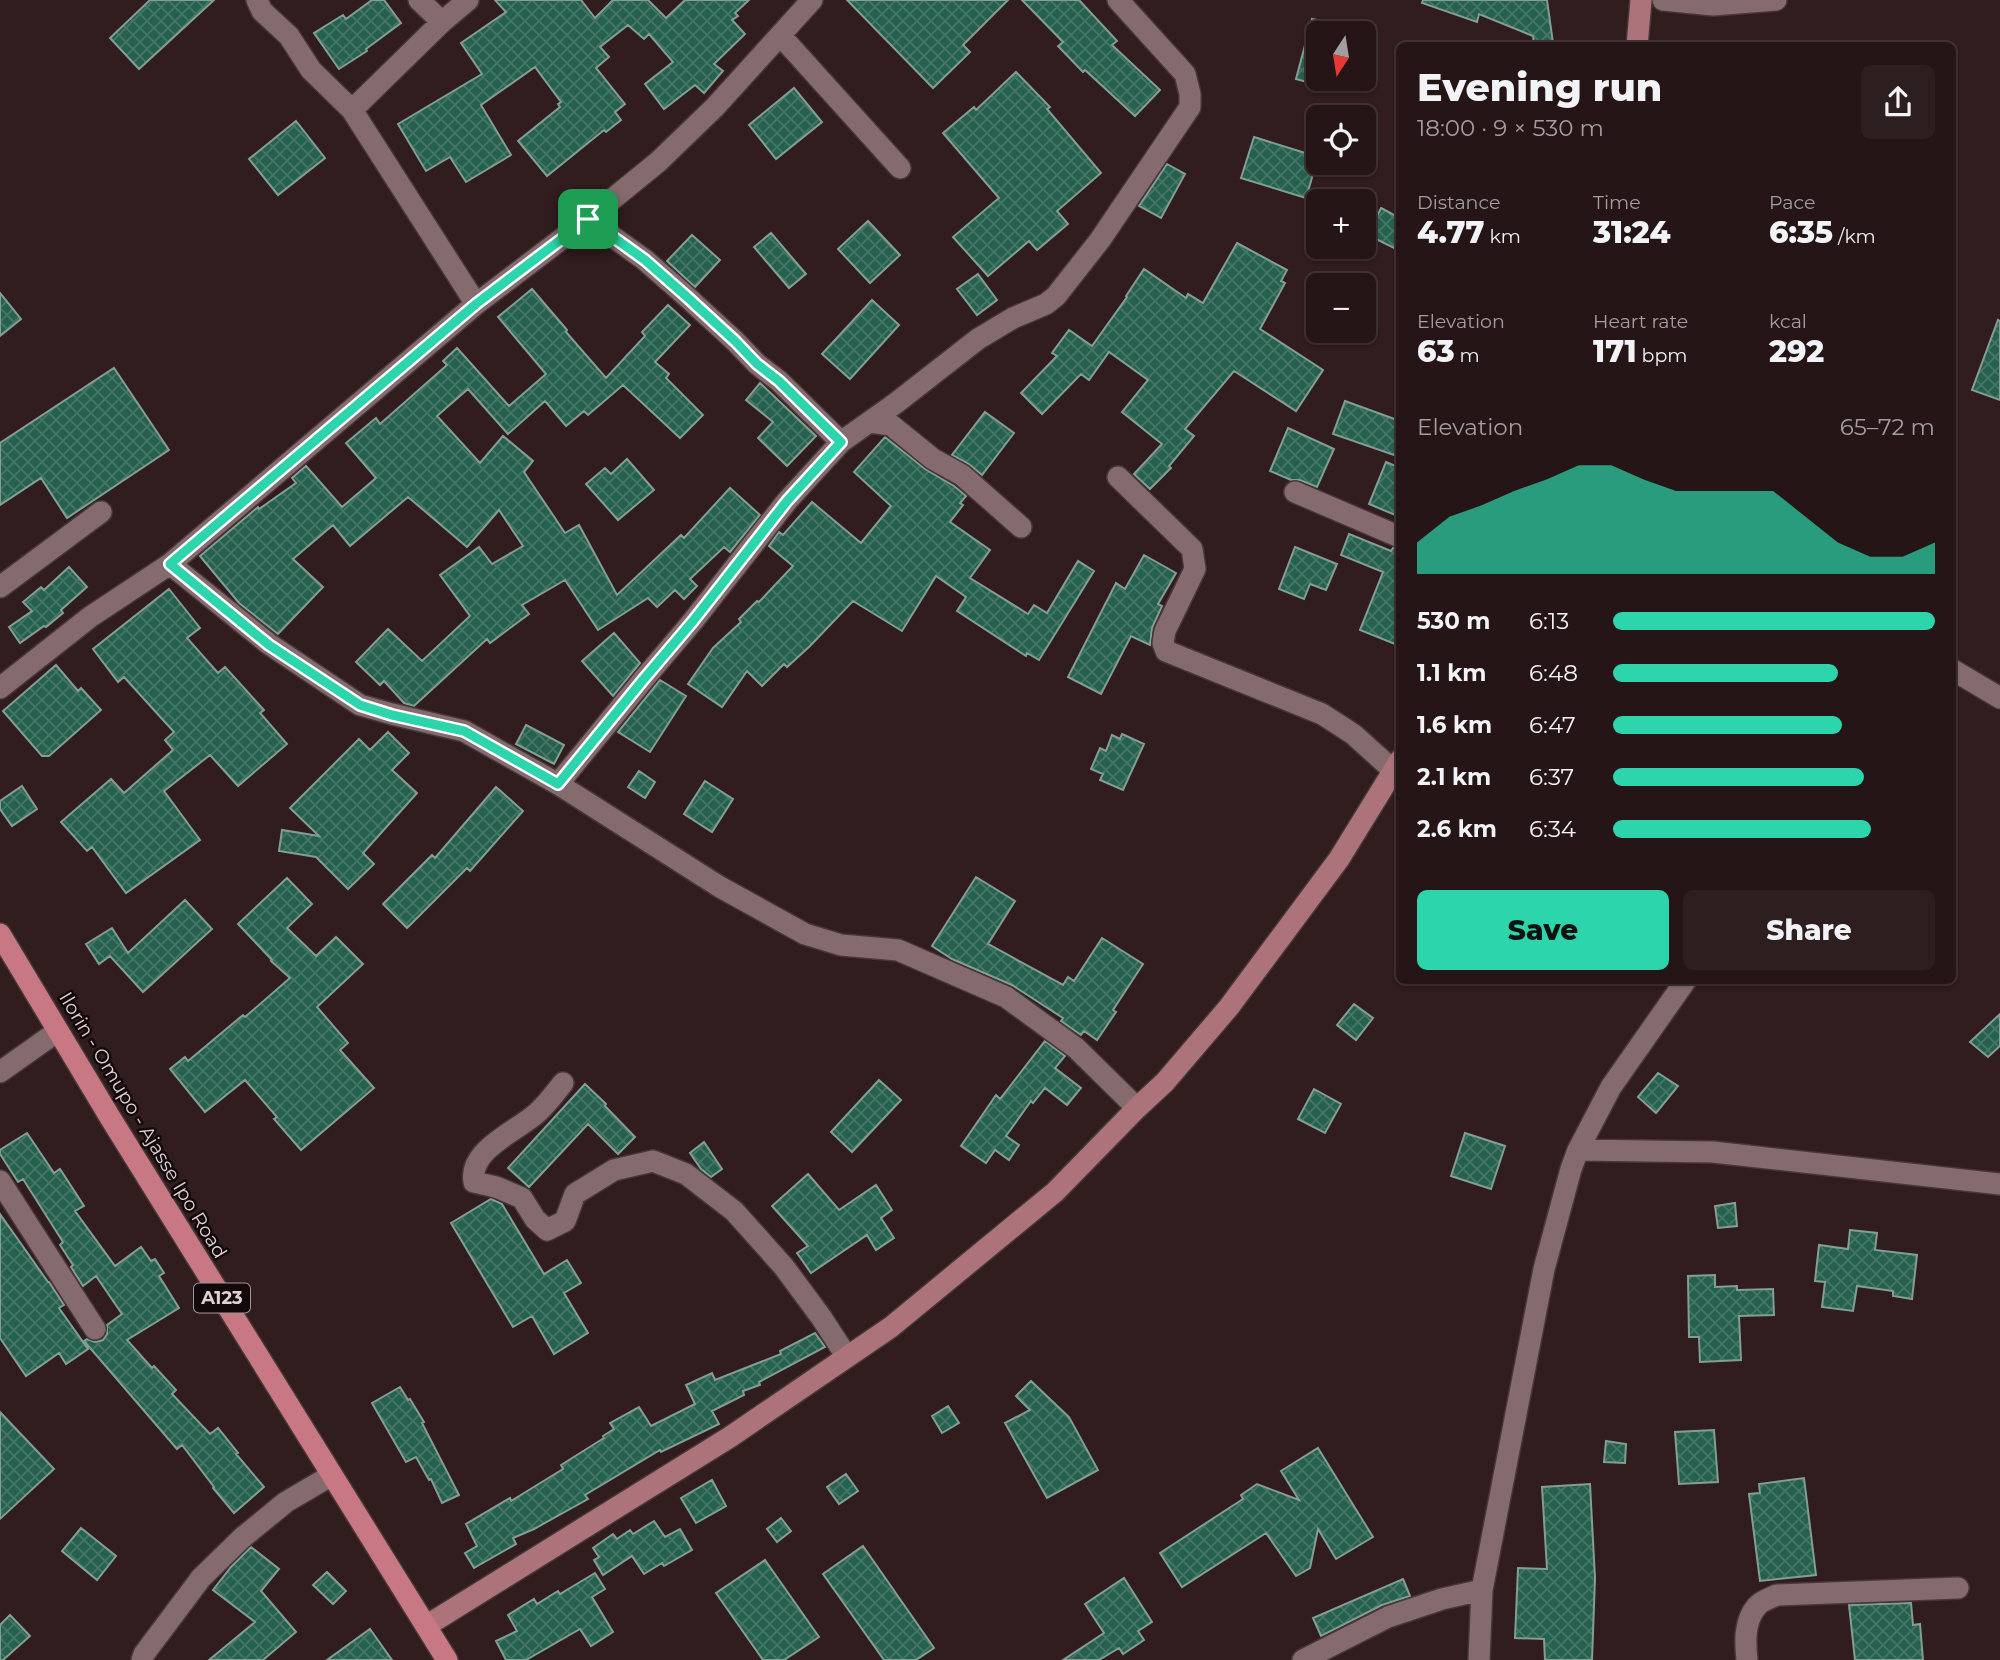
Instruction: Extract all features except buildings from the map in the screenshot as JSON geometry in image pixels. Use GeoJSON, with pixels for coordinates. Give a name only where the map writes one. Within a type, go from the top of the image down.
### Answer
{"type":"FeatureCollection","features":[{"type":"Feature","properties":{"kind":"highway","name":"Ilorin - Omupo - Ajasse Ipo Road"},"geometry":{"type":"LineString","coordinates":[[0,934],[447,1660]]}},
{"type":"Feature","properties":{"kind":"main road"},"geometry":{"type":"LineString","coordinates":[[1637,42],[1641,0]]}},
{"type":"Feature","properties":{"kind":"main road"},"geometry":{"type":"LineString","coordinates":[[426,1626],[730,1437],[847,1357],[891,1326],[1055,1192],[1165,1082],[1229,1007],[1339,859],[1396,768]]}},
{"type":"Feature","properties":{"kind":"street"},"geometry":{"type":"LineString","coordinates":[[257,0],[262,11],[289,36],[312,70],[352,110],[476,304]]}},
{"type":"Feature","properties":{"kind":"street"},"geometry":{"type":"LineString","coordinates":[[419,0],[442,22]]}},
{"type":"Feature","properties":{"kind":"street"},"geometry":{"type":"LineString","coordinates":[[352,110],[468,0]]}},
{"type":"Feature","properties":{"kind":"street"},"geometry":{"type":"LineString","coordinates":[[0,688],[90,617],[170,564],[476,304],[658,162],[715,107],[812,0]]}},
{"type":"Feature","properties":{"kind":"street"},"geometry":{"type":"LineString","coordinates":[[558,784],[693,621],[787,501],[841,442],[906,396],[978,339],[1013,318],[1046,304],[1056,296],[1100,240],[1190,107],[1191,94],[1185,74],[1118,0]]}},
{"type":"Feature","properties":{"kind":"street"},"geometry":{"type":"LineString","coordinates":[[1663,0],[1713,5],[1776,0]]}},
{"type":"Feature","properties":{"kind":"street"},"geometry":{"type":"LineString","coordinates":[[780,35],[900,168]]}},
{"type":"Feature","properties":{"kind":"street"},"geometry":{"type":"LineString","coordinates":[[588,219],[645,260],[676,287],[841,442]]}},
{"type":"Feature","properties":{"kind":"street"},"geometry":{"type":"LineString","coordinates":[[870,422],[891,425],[933,459],[962,475],[1021,527]]}},
{"type":"Feature","properties":{"kind":"street"},"geometry":{"type":"LineString","coordinates":[[1118,477],[1192,548],[1195,569],[1166,631],[1163,643],[1166,651],[1322,714],[1396,765]]}},
{"type":"Feature","properties":{"kind":"street"},"geometry":{"type":"LineString","coordinates":[[1295,492],[1396,535]]}},
{"type":"Feature","properties":{"kind":"street"},"geometry":{"type":"LineString","coordinates":[[0,587],[101,512]]}},
{"type":"Feature","properties":{"kind":"street"},"geometry":{"type":"LineString","coordinates":[[170,564],[269,645],[360,705],[464,731],[558,784],[720,887],[805,933],[841,945],[898,950],[1006,997],[1076,1048],[1137,1108]]}},
{"type":"Feature","properties":{"kind":"street"},"geometry":{"type":"LineString","coordinates":[[1956,672],[2000,698]]}},
{"type":"Feature","properties":{"kind":"street"},"geometry":{"type":"LineString","coordinates":[[1479,1660],[1482,1590],[1544,1269],[1578,1150],[1611,1087],[1683,984]]}},
{"type":"Feature","properties":{"kind":"street"},"geometry":{"type":"LineString","coordinates":[[0,1072],[58,1031]]}},
{"type":"Feature","properties":{"kind":"street"},"geometry":{"type":"LineString","coordinates":[[563,1083],[538,1113],[481,1154],[473,1175],[474,1182],[496,1187],[522,1198],[535,1219],[547,1230],[565,1221],[575,1194],[614,1170],[653,1161],[685,1174],[734,1211],[784,1267],[847,1357]]}},
{"type":"Feature","properties":{"kind":"street"},"geometry":{"type":"LineString","coordinates":[[1578,1150],[1713,1152],[2000,1184]]}},
{"type":"Feature","properties":{"kind":"street"},"geometry":{"type":"LineString","coordinates":[[0,1181],[95,1329]]}},
{"type":"Feature","properties":{"kind":"street"},"geometry":{"type":"LineString","coordinates":[[142,1660],[209,1570],[242,1538],[286,1502],[332,1475]]}},
{"type":"Feature","properties":{"kind":"street"},"geometry":{"type":"LineString","coordinates":[[1747,1660],[1747,1624],[1758,1604],[1777,1595],[1958,1588]]}},
{"type":"Feature","properties":{"kind":"street"},"geometry":{"type":"LineString","coordinates":[[1303,1660],[1388,1618],[1442,1599],[1482,1590]]}},
{"type":"Feature","properties":{"kind":"route"},"geometry":{"type":"LineString","coordinates":[[588,219],[645,260],[686,296],[841,442],[787,501],[693,621],[558,784],[464,731],[360,705],[269,645],[170,564],[476,304],[588,219]]}}]}
